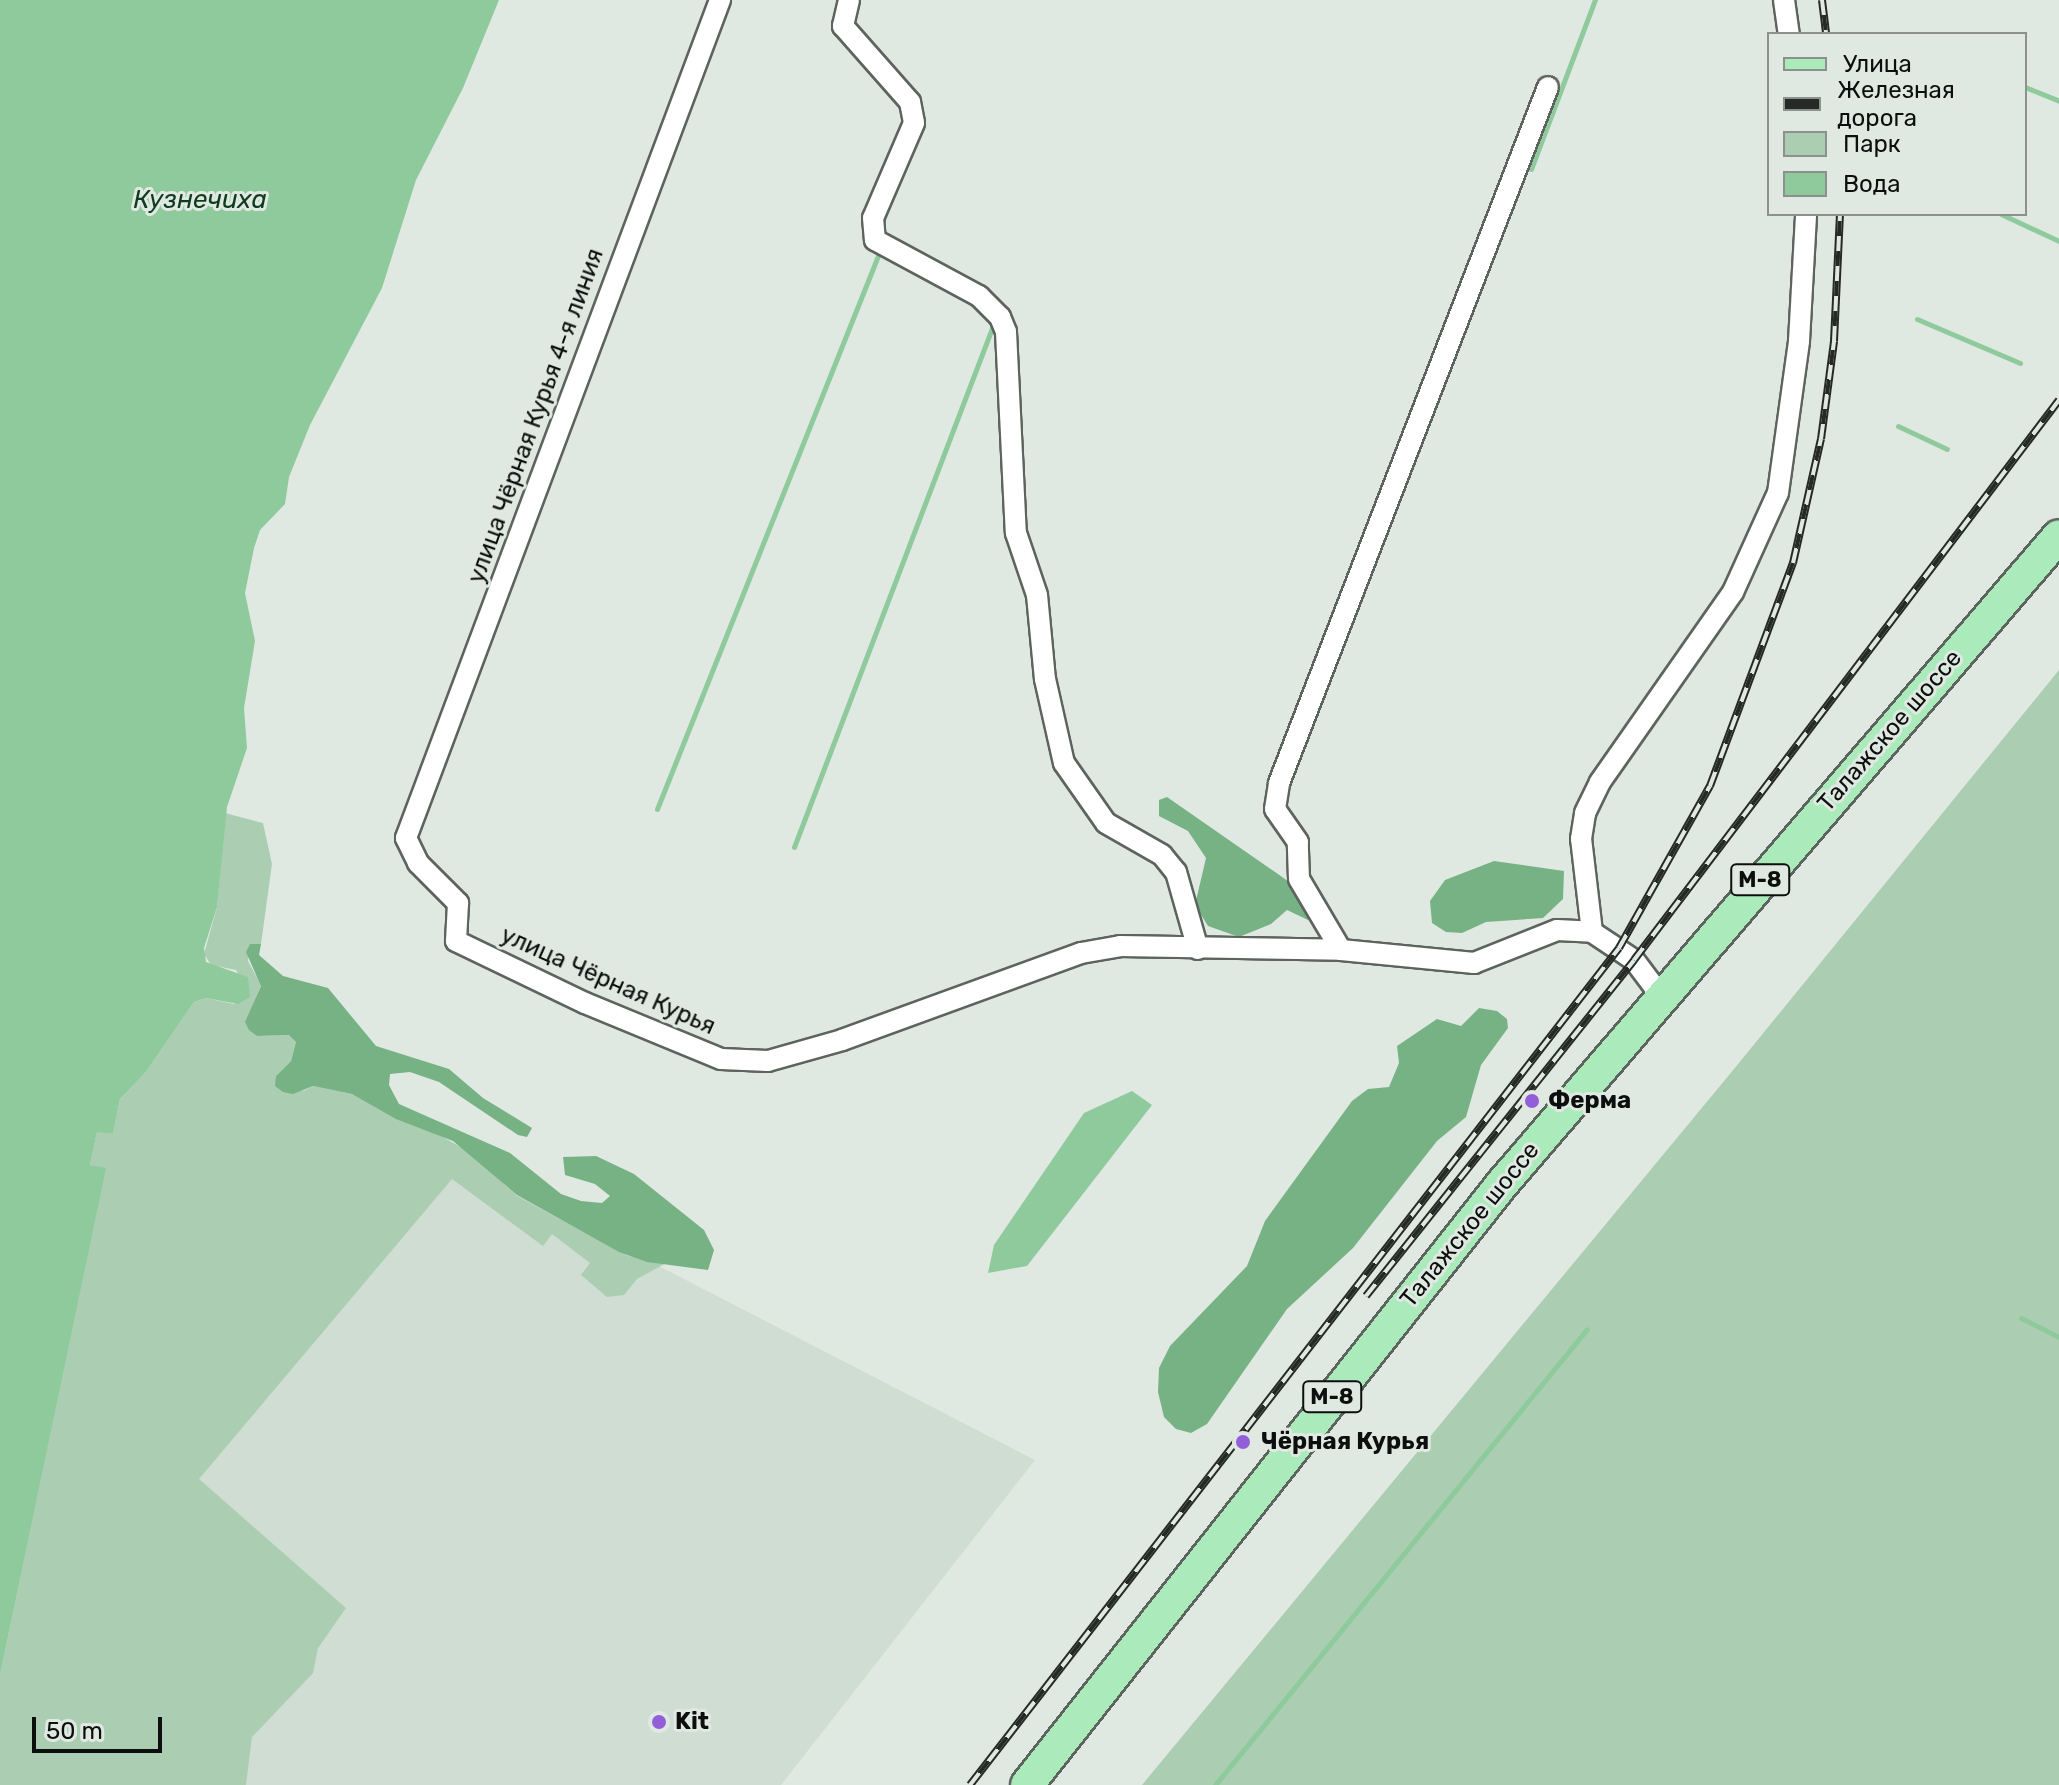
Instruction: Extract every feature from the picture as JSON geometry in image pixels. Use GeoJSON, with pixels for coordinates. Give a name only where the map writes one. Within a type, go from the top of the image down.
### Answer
{"type":"FeatureCollection","features":[{"type":"Feature","properties":{"kind":"main road","name":"Талажское шоссе"},"geometry":{"type":"LineString","coordinates":[[1027,1785],[1502,1184],[2059,536]]}},
{"type":"Feature","properties":{"kind":"street","name":"улица Чёрная Курья 4-я линия"},"geometry":{"type":"LineString","coordinates":[[410,851],[406,838],[720,0]]}},
{"type":"Feature","properties":{"kind":"street"},"geometry":{"type":"LineString","coordinates":[[849,0],[843,26],[910,102],[914,123],[873,218],[875,240],[979,296],[1000,317],[1006,332],[1016,533],[1037,595],[1045,679],[1064,763],[1106,823],[1162,855],[1176,872],[1198,949],[1341,950],[1474,963],[1557,930],[1592,932],[1634,960],[1661,996]]}},
{"type":"Feature","properties":{"kind":"street"},"geometry":{"type":"LineString","coordinates":[[1784,0],[1789,32]]}},
{"type":"Feature","properties":{"kind":"street"},"geometry":{"type":"LineString","coordinates":[[1341,950],[1299,879],[1298,842],[1275,809],[1279,783],[1548,87]]}},
{"type":"Feature","properties":{"kind":"street"},"geometry":{"type":"LineString","coordinates":[[1592,932],[1581,839],[1585,813],[1600,782],[1733,592],[1778,493],[1799,341],[1806,216]]}},
{"type":"Feature","properties":{"kind":"street","name":"улица Чёрная Курья"},"geometry":{"type":"LineString","coordinates":[[410,851],[458,903],[456,941],[585,1003],[721,1059],[783,1057],[1081,953],[1120,946],[1198,949]]}},
{"type":"Feature","properties":{"kind":"shaded area"},"geometry":{"type":"Polygon","coordinates":[[[1167,797],[1295,886],[1310,911],[1308,920],[1287,910],[1271,924],[1239,937],[1208,926],[1195,905],[1206,858],[1188,831],[1159,816],[1159,800],[1167,797]]]}},
{"type":"Feature","properties":{"kind":"shaded area"},"geometry":{"type":"Polygon","coordinates":[[[1494,861],[1564,871],[1563,899],[1543,918],[1486,922],[1462,933],[1446,932],[1432,923],[1430,901],[1445,880],[1494,861]]]}},
{"type":"Feature","properties":{"kind":"shaded area"},"geometry":{"type":"Polygon","coordinates":[[[250,944],[261,944],[259,955],[283,976],[328,988],[376,1046],[449,1069],[483,1098],[532,1128],[527,1137],[518,1135],[439,1082],[410,1072],[390,1074],[389,1085],[399,1104],[510,1153],[561,1194],[581,1201],[602,1203],[610,1196],[595,1184],[565,1175],[563,1157],[596,1156],[634,1174],[704,1230],[714,1250],[708,1270],[647,1262],[619,1252],[517,1195],[453,1141],[396,1119],[352,1094],[313,1086],[293,1094],[283,1092],[275,1086],[276,1076],[291,1061],[296,1042],[289,1035],[257,1036],[245,1022],[261,986],[246,952],[250,944]]]}},
{"type":"Feature","properties":{"kind":"shaded area"},"geometry":{"type":"Polygon","coordinates":[[[1479,1008],[1497,1011],[1507,1019],[1508,1028],[1481,1065],[1466,1117],[1437,1141],[1353,1248],[1287,1309],[1207,1424],[1191,1433],[1176,1429],[1164,1417],[1158,1392],[1159,1368],[1170,1346],[1247,1266],[1265,1221],[1352,1101],[1368,1089],[1389,1087],[1399,1063],[1397,1046],[1437,1019],[1461,1026],[1479,1008]]]}},
{"type":"Feature","properties":{"kind":"shaded area"},"geometry":{"type":"Polygon","coordinates":[[[226,1043],[1035,1460],[781,1785],[38,1785],[226,1043]]]}},
{"type":"Feature","properties":{"kind":"green space"},"geometry":{"type":"Polygon","coordinates":[[[2059,670],[2059,1785],[1142,1785],[1734,1069],[2059,670]]]}},
{"type":"Feature","properties":{"kind":"green space"},"geometry":{"type":"Polygon","coordinates":[[[225,813],[263,823],[272,864],[261,944],[250,944],[248,961],[261,985],[250,1012],[256,1036],[290,1035],[296,1042],[291,1061],[276,1076],[304,1091],[313,1086],[352,1094],[434,1132],[471,1153],[517,1196],[628,1256],[668,1262],[637,1279],[624,1295],[607,1297],[581,1275],[590,1263],[552,1234],[543,1246],[452,1179],[199,1479],[346,1608],[318,1648],[313,1673],[252,1737],[246,1785],[0,1785],[0,1675],[105,1169],[90,1165],[97,1131],[113,1134],[120,1099],[146,1072],[194,1002],[206,998],[234,1004],[250,996],[236,970],[211,965],[204,954],[217,907],[225,813]]]}},
{"type":"Feature","properties":{"kind":"water","name":"Кузнечиха"},"geometry":{"type":"Polygon","coordinates":[[[0,0],[499,0],[463,88],[416,180],[382,288],[310,425],[289,477],[285,504],[260,530],[254,548],[245,593],[255,641],[244,708],[247,748],[227,807],[217,907],[204,948],[206,962],[248,977],[250,997],[238,1004],[206,998],[194,1002],[146,1072],[120,1099],[113,1134],[97,1132],[90,1165],[106,1168],[0,1675],[0,0]]]}},
{"type":"Feature","properties":{"kind":"water"},"geometry":{"type":"Polygon","coordinates":[[[1132,1091],[1152,1105],[1027,1266],[988,1273],[994,1245],[1084,1113],[1132,1091]]]}},
{"type":"Feature","properties":{"kind":"waterway"},"geometry":{"type":"LineString","coordinates":[[1531,169],[1595,0]]}},
{"type":"Feature","properties":{"kind":"waterway"},"geometry":{"type":"LineString","coordinates":[[2027,88],[2059,101]]}},
{"type":"Feature","properties":{"kind":"waterway"},"geometry":{"type":"LineString","coordinates":[[2005,216],[2059,241]]}},
{"type":"Feature","properties":{"kind":"waterway"},"geometry":{"type":"LineString","coordinates":[[657,809],[879,253]]}},
{"type":"Feature","properties":{"kind":"waterway"},"geometry":{"type":"LineString","coordinates":[[1917,319],[2020,363]]}},
{"type":"Feature","properties":{"kind":"waterway"},"geometry":{"type":"LineString","coordinates":[[794,847],[995,320]]}},
{"type":"Feature","properties":{"kind":"waterway"},"geometry":{"type":"LineString","coordinates":[[1898,426],[1947,449]]}},
{"type":"Feature","properties":{"kind":"waterway"},"geometry":{"type":"LineString","coordinates":[[2021,1318],[2059,1337]]}},
{"type":"Feature","properties":{"kind":"waterway"},"geometry":{"type":"LineString","coordinates":[[1215,1785],[1587,1329]]}},
{"type":"Feature","properties":{"kind":"railway"},"geometry":{"type":"LineString","coordinates":[[1822,0],[1826,32]]}},
{"type":"Feature","properties":{"kind":"railway"},"geometry":{"type":"LineString","coordinates":[[970,1785],[1619,948],[1710,786],[1793,563],[1821,439],[1834,341],[1840,216]]}},
{"type":"Feature","properties":{"kind":"railway"},"geometry":{"type":"LineString","coordinates":[[1366,1296],[1634,960],[2059,400]]}},
{"type":"Feature","properties":{"kind":"place","name":"Ферма"},"geometry":{"type":"Point","coordinates":[1532,1101]}},
{"type":"Feature","properties":{"kind":"place","name":"Чёрная Курья"},"geometry":{"type":"Point","coordinates":[1243,1442]}},
{"type":"Feature","properties":{"kind":"place","name":"Kit"},"geometry":{"type":"Point","coordinates":[659,1722]}}]}
